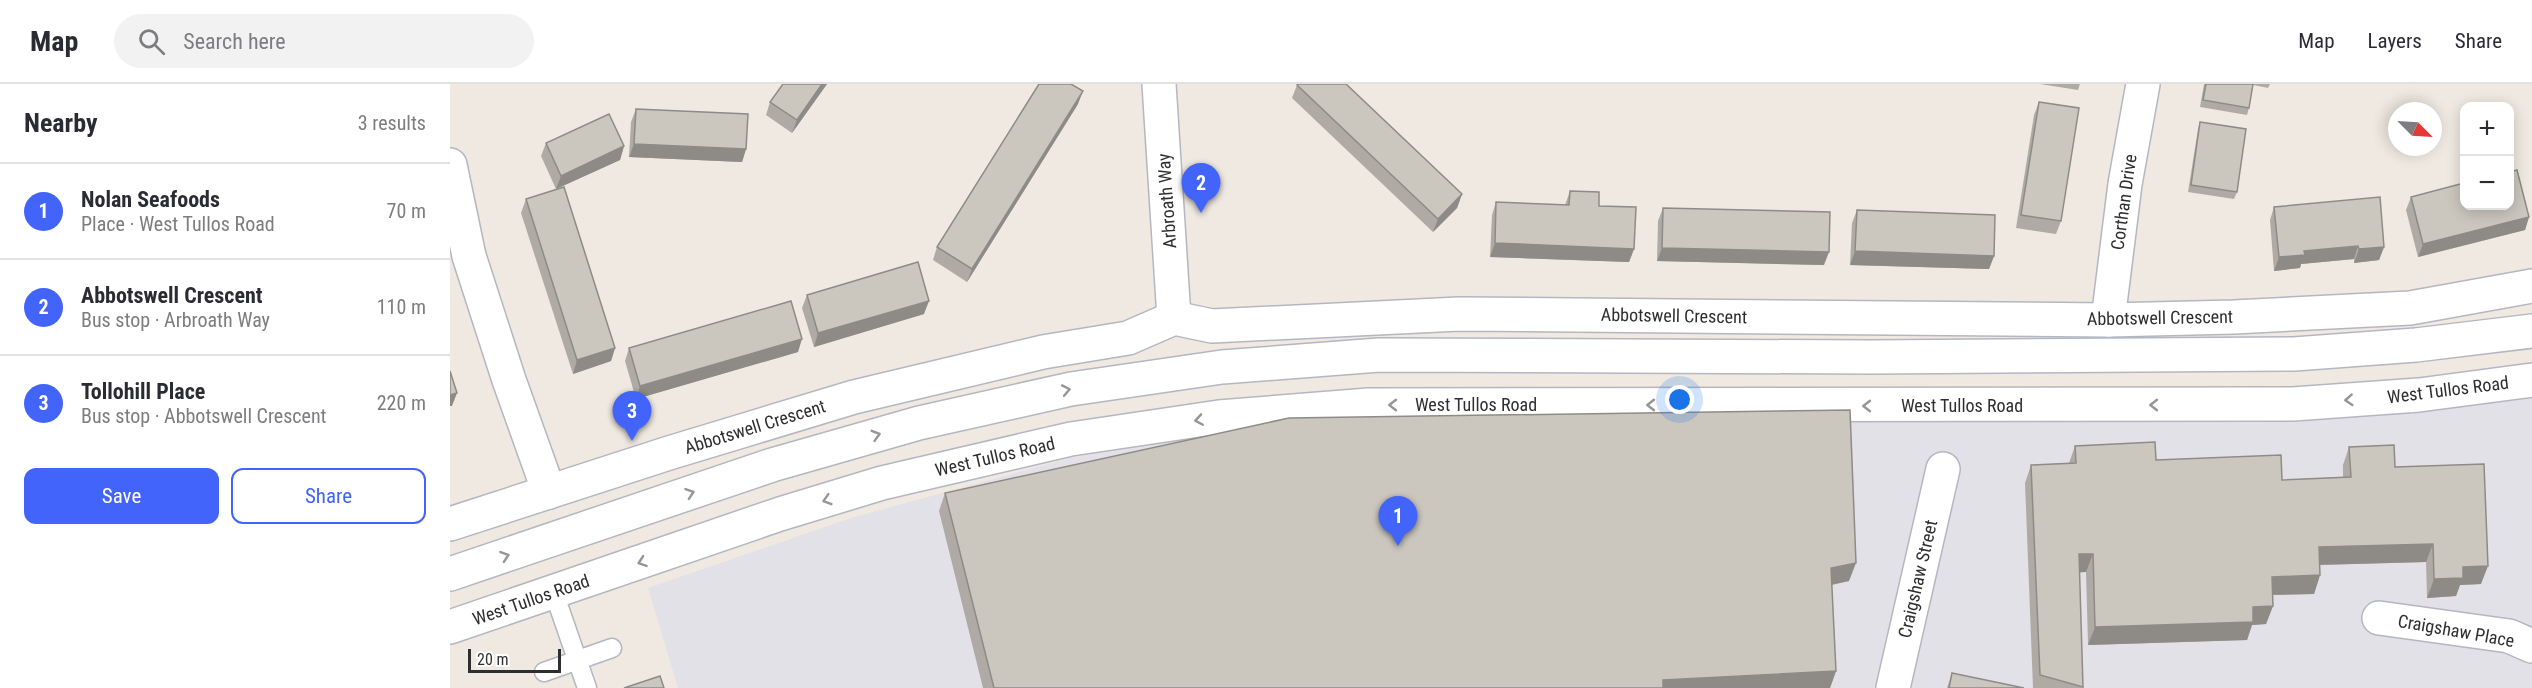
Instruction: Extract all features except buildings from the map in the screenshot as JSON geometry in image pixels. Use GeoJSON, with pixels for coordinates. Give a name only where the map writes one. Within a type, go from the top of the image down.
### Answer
{"type":"FeatureCollection","features":[{"type":"Feature","properties":{"kind":"main road","name":"Arbroath Way"},"geometry":{"type":"LineString","coordinates":[[1159,84],[1174,318]]}},
{"type":"Feature","properties":{"kind":"main road","name":"Corthan Drive"},"geometry":{"type":"LineString","coordinates":[[2108,320],[2125,184],[2143,84]]}},
{"type":"Feature","properties":{"kind":"main road"},"geometry":{"type":"LineString","coordinates":[[450,165],[469,256],[549,492]]}},
{"type":"Feature","properties":{"kind":"main road","name":"Abbotswell Crescent"},"geometry":{"type":"LineString","coordinates":[[450,524],[669,453],[854,398],[1043,352],[1128,338],[1174,318],[1212,326],[1459,314],[2108,320],[2234,317],[2410,308],[2532,286]]}},
{"type":"Feature","properties":{"kind":"main road"},"geometry":{"type":"LineString","coordinates":[[450,574],[772,465],[919,423],[1071,389],[1222,367],[1379,355],[1884,357],[2294,354],[2416,345],[2532,331]]}},
{"type":"Feature","properties":{"kind":"main road","name":"West Tullos Road"},"geometry":{"type":"LineString","coordinates":[[450,627],[780,514],[882,483],[1071,439],[1219,417],[1369,405],[2293,404],[2419,395],[2532,380]]}},
{"type":"Feature","properties":{"kind":"main road","name":"Craigshaw Street"},"geometry":{"type":"LineString","coordinates":[[1893,688],[1943,469]]}},
{"type":"Feature","properties":{"kind":"main road","name":"Craigshaw Place"},"geometry":{"type":"LineString","coordinates":[[2379,618],[2509,636],[2532,646]]}},
{"type":"Feature","properties":{"kind":"lane"},"geometry":{"type":"LineString","coordinates":[[554,592],[586,688]]}},
{"type":"Feature","properties":{"kind":"lane"},"geometry":{"type":"LineString","coordinates":[[544,672],[612,648]]}},
{"type":"Feature","properties":{"kind":"shaded area"},"geometry":{"type":"Polygon","coordinates":[[[2532,387],[2532,688],[678,688],[648,588],[851,518],[1070,458],[1267,427],[1572,415],[1905,422],[2284,418],[2532,387]]]}},
{"type":"Feature","properties":{"kind":"place","name":"Abbotswell Crescent"},"geometry":{"type":"Point","coordinates":[1201,213]}},
{"type":"Feature","properties":{"kind":"place","name":"Tollohill Place"},"geometry":{"type":"Point","coordinates":[632,441]}},
{"type":"Feature","properties":{"kind":"place","name":"Nolan Seafoods"},"geometry":{"type":"Point","coordinates":[1398,546]}}]}
